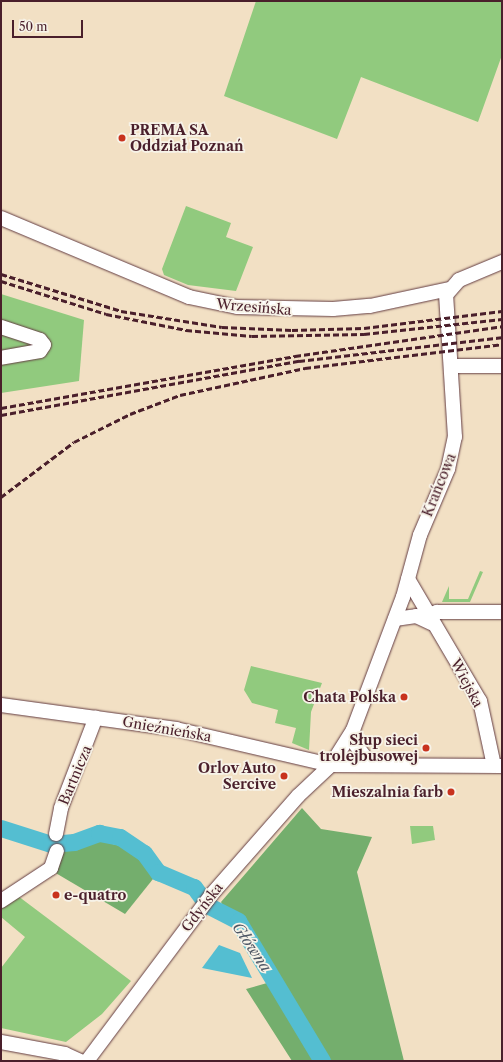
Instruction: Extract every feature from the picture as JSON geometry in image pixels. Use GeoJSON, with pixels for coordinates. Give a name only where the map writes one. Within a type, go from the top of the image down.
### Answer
{"type":"FeatureCollection","features":[{"type":"Feature","properties":{"kind":"street","name":"Wrzesińska"},"geometry":{"type":"LineString","coordinates":[[1,218],[189,297],[224,305],[306,311],[370,306],[450,289]]}},
{"type":"Feature","properties":{"kind":"street"},"geometry":{"type":"LineString","coordinates":[[450,289],[464,277],[502,262]]}},
{"type":"Feature","properties":{"kind":"street","name":"Krańcowa"},"geometry":{"type":"LineString","coordinates":[[331,765],[353,730],[396,618],[422,529],[452,453],[457,421],[445,301],[450,289]]}},
{"type":"Feature","properties":{"kind":"street"},"geometry":{"type":"LineString","coordinates":[[1,327],[40,340],[44,345],[40,351],[1,358]]}},
{"type":"Feature","properties":{"kind":"street"},"geometry":{"type":"LineString","coordinates":[[452,366],[502,366]]}},
{"type":"Feature","properties":{"kind":"street","name":"Wiejska"},"geometry":{"type":"LineString","coordinates":[[408,579],[430,620],[480,701],[498,766]]}},
{"type":"Feature","properties":{"kind":"street"},"geometry":{"type":"LineString","coordinates":[[396,618],[430,620],[502,612]]}},
{"type":"Feature","properties":{"kind":"street","name":"Gnieźnieńska"},"geometry":{"type":"LineString","coordinates":[[1,705],[176,729],[331,765]]}},
{"type":"Feature","properties":{"kind":"street","name":"Bartnicza"},"geometry":{"type":"LineString","coordinates":[[56,834],[60,808],[96,717]]}},
{"type":"Feature","properties":{"kind":"street"},"geometry":{"type":"LineString","coordinates":[[353,730],[356,745],[371,765]]}},
{"type":"Feature","properties":{"kind":"street"},"geometry":{"type":"LineString","coordinates":[[331,765],[348,758],[356,745]]}},
{"type":"Feature","properties":{"kind":"street"},"geometry":{"type":"LineString","coordinates":[[331,765],[498,766]]}},
{"type":"Feature","properties":{"kind":"street","name":"Gdyńska"},"geometry":{"type":"LineString","coordinates":[[87,1061],[199,910],[298,796],[331,765]]}},
{"type":"Feature","properties":{"kind":"street"},"geometry":{"type":"LineString","coordinates":[[1,901],[51,868],[57,851]]}},
{"type":"Feature","properties":{"kind":"street"},"geometry":{"type":"LineString","coordinates":[[1,1042],[65,1054],[80,1061]]}},
{"type":"Feature","properties":{"kind":"green space"},"geometry":{"type":"Polygon","coordinates":[[[256,1],[502,1],[502,55],[478,122],[361,77],[337,139],[224,96],[256,1]]]}},
{"type":"Feature","properties":{"kind":"green space"},"geometry":{"type":"Polygon","coordinates":[[[186,206],[231,223],[226,237],[253,247],[236,291],[188,285],[164,275],[162,269],[186,206]]]}},
{"type":"Feature","properties":{"kind":"green space"},"geometry":{"type":"Polygon","coordinates":[[[1,294],[84,320],[79,381],[1,393],[1,294]]]}},
{"type":"Feature","properties":{"kind":"green space"},"geometry":{"type":"Polygon","coordinates":[[[480,571],[483,572],[470,602],[442,602],[449,586],[449,599],[468,599],[480,571]]]}},
{"type":"Feature","properties":{"kind":"green space"},"geometry":{"type":"Polygon","coordinates":[[[251,666],[322,683],[311,712],[309,750],[292,743],[296,728],[275,723],[278,710],[252,703],[244,690],[251,666]]]}},
{"type":"Feature","properties":{"kind":"green space"},"geometry":{"type":"Polygon","coordinates":[[[302,808],[321,829],[372,837],[357,872],[404,1061],[292,1061],[246,989],[267,983],[221,902],[302,808]]]}},
{"type":"Feature","properties":{"kind":"green space"},"geometry":{"type":"Polygon","coordinates":[[[410,826],[433,826],[435,840],[412,844],[410,826]]]}},
{"type":"Feature","properties":{"kind":"green space"},"geometry":{"type":"Polygon","coordinates":[[[89,838],[132,849],[157,874],[125,914],[54,872],[64,847],[89,838]]]}},
{"type":"Feature","properties":{"kind":"green space"},"geometry":{"type":"Polygon","coordinates":[[[14,893],[131,981],[102,1014],[66,1042],[1,1028],[1,968],[25,937],[1,917],[1,905],[14,893]]]}},
{"type":"Feature","properties":{"kind":"water"},"geometry":{"type":"Polygon","coordinates":[[[219,945],[240,953],[252,978],[202,968],[219,945]]]}},
{"type":"Feature","properties":{"kind":"waterway","name":"Główna"},"geometry":{"type":"LineString","coordinates":[[1,828],[51,844],[74,842],[99,833],[120,837],[144,853],[158,872],[194,887],[207,905],[238,921],[322,1061]]}},
{"type":"Feature","properties":{"kind":"railway"},"geometry":{"type":"LineString","coordinates":[[1,274],[121,311],[222,327],[292,330],[364,328],[502,311]]}},
{"type":"Feature","properties":{"kind":"railway"},"geometry":{"type":"LineString","coordinates":[[1,281],[106,314],[186,330],[252,336],[364,334],[502,319]]}},
{"type":"Feature","properties":{"kind":"railway"},"geometry":{"type":"LineString","coordinates":[[1,408],[295,356],[502,326]]}},
{"type":"Feature","properties":{"kind":"railway"},"geometry":{"type":"LineString","coordinates":[[1,415],[299,361],[502,337]]}},
{"type":"Feature","properties":{"kind":"railway"},"geometry":{"type":"LineString","coordinates":[[1,497],[74,442],[130,414],[180,395],[305,368],[502,344]]}},
{"type":"Feature","properties":{"kind":"place","name":"PREMA SA Oddział Poznań"},"geometry":{"type":"Point","coordinates":[122,138]}},
{"type":"Feature","properties":{"kind":"place","name":"Chata Polska"},"geometry":{"type":"Point","coordinates":[404,697]}},
{"type":"Feature","properties":{"kind":"place","name":"Słup sieci trolejbusowej"},"geometry":{"type":"Point","coordinates":[426,748]}},
{"type":"Feature","properties":{"kind":"place","name":"Orlov Auto Sercive"},"geometry":{"type":"Point","coordinates":[284,776]}},
{"type":"Feature","properties":{"kind":"place","name":"Mieszalnia farb"},"geometry":{"type":"Point","coordinates":[451,792]}},
{"type":"Feature","properties":{"kind":"place","name":"e-quatro"},"geometry":{"type":"Point","coordinates":[56,895]}}]}
